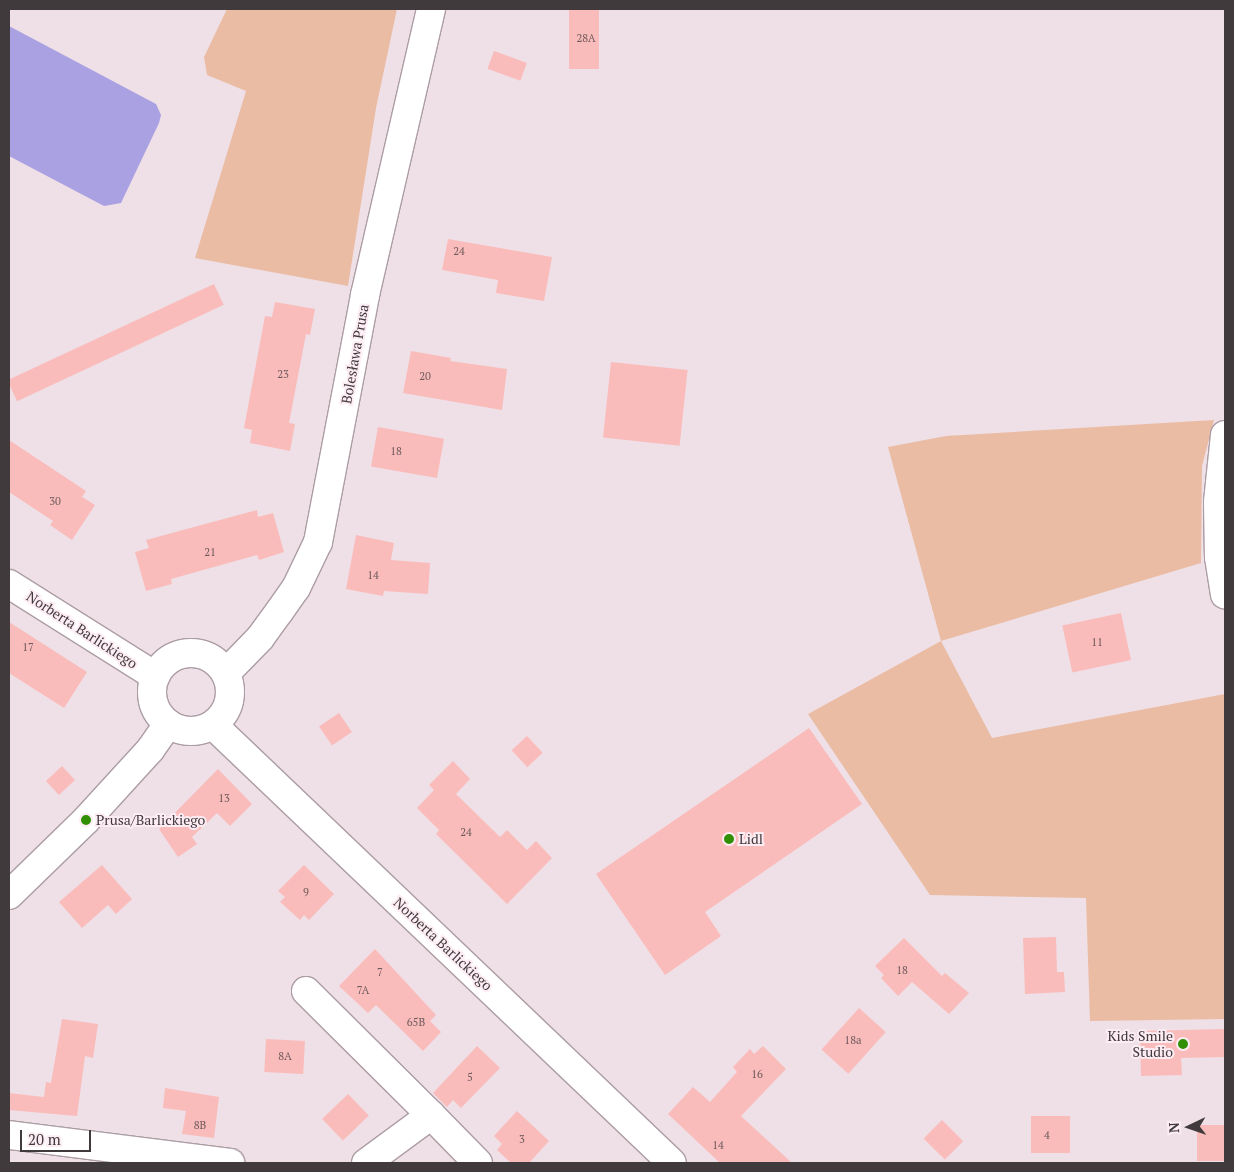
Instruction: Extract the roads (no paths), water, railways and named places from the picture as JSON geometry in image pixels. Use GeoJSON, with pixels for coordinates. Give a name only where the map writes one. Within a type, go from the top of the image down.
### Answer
{"type":"FeatureCollection","features":[{"type":"Feature","properties":{"kind":"street","name":"Bolesława Prusa"},"geometry":{"type":"LineString","coordinates":[[226,673],[260,638],[296,588],[318,542],[366,295],[431,9]]}},
{"type":"Feature","properties":{"kind":"street"},"geometry":{"type":"LineString","coordinates":[[1225,435],[1218,502],[1219,557],[1225,595]]}},
{"type":"Feature","properties":{"kind":"street","name":"Norberta Barlickiego"},"geometry":{"type":"LineString","coordinates":[[9,584],[155,676]]}},
{"type":"Feature","properties":{"kind":"street"},"geometry":{"type":"LineString","coordinates":[[183,653],[208,656],[226,673],[231,695],[222,717],[214,725],[190,732],[168,724],[153,702],[155,676],[162,666],[183,653]]}},
{"type":"Feature","properties":{"kind":"street"},"geometry":{"type":"LineString","coordinates":[[9,895],[86,820],[150,750],[168,724]]}},
{"type":"Feature","properties":{"kind":"street","name":"Norberta Barlickiego"},"geometry":{"type":"LineString","coordinates":[[214,725],[672,1163]]}},
{"type":"Feature","properties":{"kind":"street"},"geometry":{"type":"LineString","coordinates":[[306,991],[478,1163]]}},
{"type":"Feature","properties":{"kind":"street"},"geometry":{"type":"LineString","coordinates":[[366,1163],[431,1115]]}},
{"type":"Feature","properties":{"kind":"street"},"geometry":{"type":"LineString","coordinates":[[9,1135],[230,1163]]}},
{"type":"Feature","properties":{"kind":"place","name":"Prusa/Barlickiego"},"geometry":{"type":"Point","coordinates":[86,820]}},
{"type":"Feature","properties":{"kind":"place","name":"Lidl"},"geometry":{"type":"Point","coordinates":[729,839]}},
{"type":"Feature","properties":{"kind":"place","name":"Kids Smile Studio"},"geometry":{"type":"Point","coordinates":[1183,1044]}}]}
